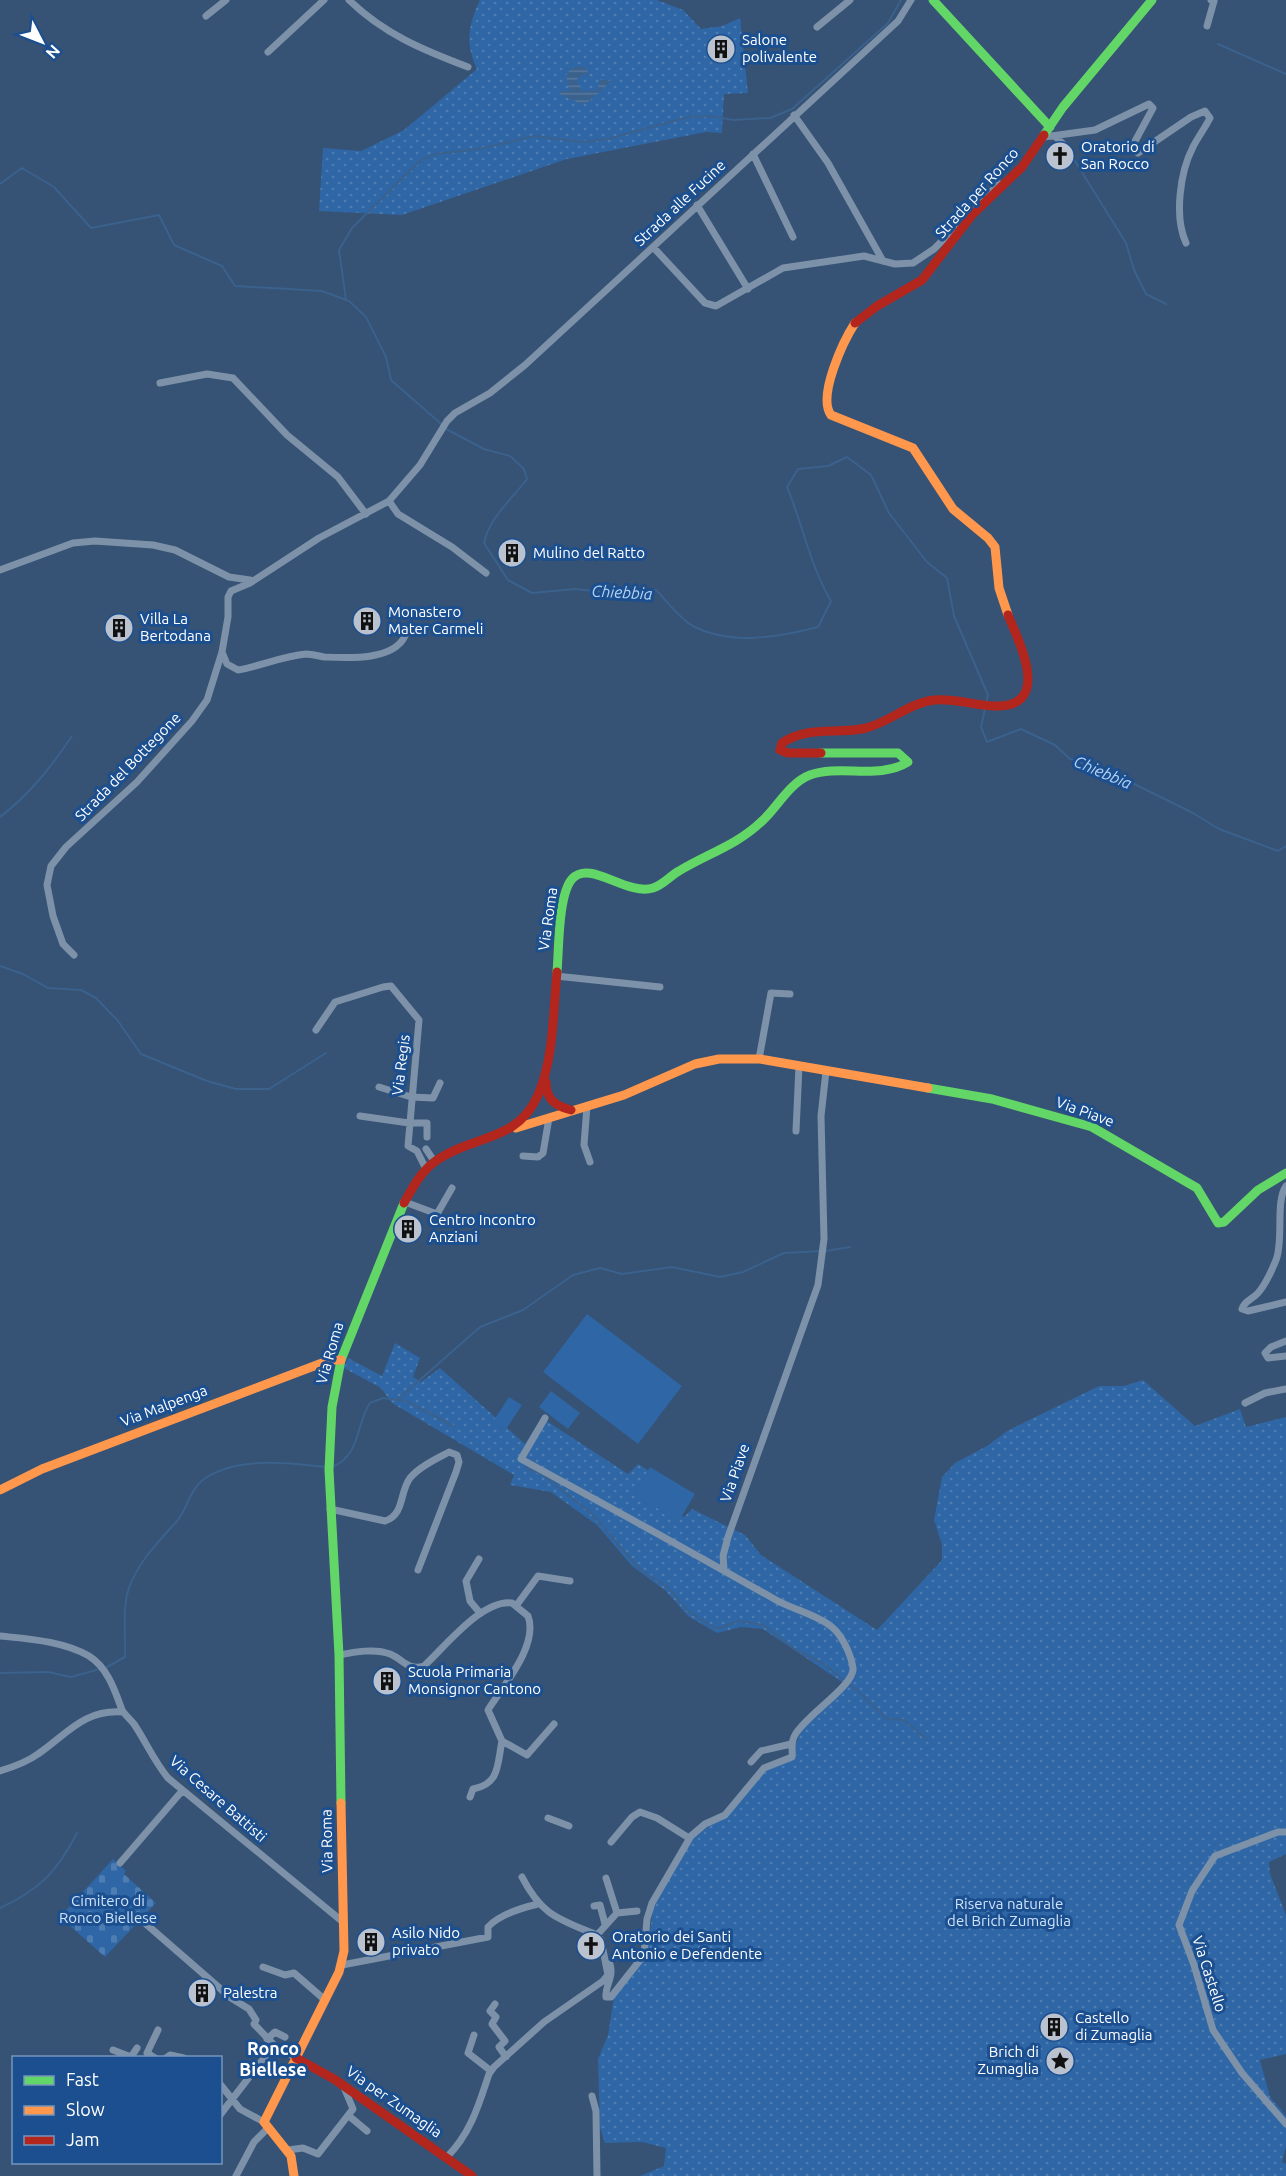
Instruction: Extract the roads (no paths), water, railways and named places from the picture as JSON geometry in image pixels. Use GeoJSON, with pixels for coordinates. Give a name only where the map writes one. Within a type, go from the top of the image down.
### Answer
{"type":"FeatureCollection","features":[{"type":"Feature","properties":{"kind":"street"},"geometry":{"type":"LineString","coordinates":[[206,16],[226,0]]}},
{"type":"Feature","properties":{"kind":"street"},"geometry":{"type":"LineString","coordinates":[[268,52],[324,0]]}},
{"type":"Feature","properties":{"kind":"street"},"geometry":{"type":"LineString","coordinates":[[349,0],[363,14],[397,38],[468,67]]}},
{"type":"Feature","properties":{"kind":"street"},"geometry":{"type":"LineString","coordinates":[[817,27],[850,0]]}},
{"type":"Feature","properties":{"kind":"street","name":"Strada alle Fucine"},"geometry":{"type":"LineString","coordinates":[[455,413],[490,393],[525,365],[898,21],[911,0]]}},
{"type":"Feature","properties":{"kind":"street"},"geometry":{"type":"LineString","coordinates":[[933,0],[1050,133],[1067,148]]}},
{"type":"Feature","properties":{"kind":"street"},"geometry":{"type":"LineString","coordinates":[[1207,26],[1214,1],[1211,0]]}},
{"type":"Feature","properties":{"kind":"street","name":"Strada per Ronco"},"geometry":{"type":"LineString","coordinates":[[768,816],[795,783],[806,776],[819,772],[848,769],[895,770],[908,762],[905,756],[890,753],[860,755],[780,750],[782,743],[792,736],[805,730],[863,729],[888,721],[930,700],[947,698],[999,708],[1018,702],[1026,689],[1030,672],[1002,600],[995,547],[991,540],[953,510],[913,448],[836,419],[826,406],[838,353],[855,323],[877,306],[922,280],[959,231],[1022,167],[1050,133],[1063,107],[1149,1]]}},
{"type":"Feature","properties":{"kind":"street"},"geometry":{"type":"LineString","coordinates":[[1050,133],[1095,130],[1149,104],[1153,108],[1133,145],[1133,149],[1138,153],[1191,117],[1205,111],[1210,118],[1193,147],[1182,193],[1181,233],[1186,243]]}},
{"type":"Feature","properties":{"kind":"street"},"geometry":{"type":"LineString","coordinates":[[794,115],[828,163],[883,261]]}},
{"type":"Feature","properties":{"kind":"street"},"geometry":{"type":"LineString","coordinates":[[753,154],[793,237]]}},
{"type":"Feature","properties":{"kind":"street"},"geometry":{"type":"LineString","coordinates":[[653,247],[711,306],[716,306],[783,268],[864,256],[904,264],[913,263],[926,255],[986,195],[1009,178]]}},
{"type":"Feature","properties":{"kind":"street"},"geometry":{"type":"LineString","coordinates":[[697,205],[748,289]]}},
{"type":"Feature","properties":{"kind":"street"},"geometry":{"type":"LineString","coordinates":[[160,383],[207,374],[233,378],[287,435],[338,477],[366,514]]}},
{"type":"Feature","properties":{"kind":"street","name":"Strada del Bottegone"},"geometry":{"type":"LineString","coordinates":[[74,955],[63,944],[53,916],[47,885],[51,866],[66,847],[137,782],[192,721],[207,700],[222,652],[229,594],[235,588],[252,580],[319,538],[389,501],[420,465],[447,421],[455,413]]}},
{"type":"Feature","properties":{"kind":"street"},"geometry":{"type":"LineString","coordinates":[[389,501],[398,514],[452,547],[486,573]]}},
{"type":"Feature","properties":{"kind":"street"},"geometry":{"type":"LineString","coordinates":[[0,570],[73,543],[96,540],[153,545],[175,550],[229,577],[252,580]]}},
{"type":"Feature","properties":{"kind":"street"},"geometry":{"type":"LineString","coordinates":[[222,652],[227,664],[237,670],[308,654],[323,657],[376,654],[393,650],[401,644],[405,636],[403,630]]}},
{"type":"Feature","properties":{"kind":"street","name":"Via Roma"},"geometry":{"type":"LineString","coordinates":[[266,2126],[296,2058],[342,1965],[339,1655],[330,1509],[332,1407],[341,1360],[405,1202],[419,1176],[434,1161],[510,1129],[524,1117],[535,1101],[547,1066],[564,898],[568,881],[574,875],[589,871],[634,892],[644,892],[656,888],[685,867],[727,848],[768,816]]}},
{"type":"Feature","properties":{"kind":"street"},"geometry":{"type":"LineString","coordinates":[[556,976],[660,987]]}},
{"type":"Feature","properties":{"kind":"street","name":"Via Regis"},"geometry":{"type":"LineString","coordinates":[[316,1030],[335,1002],[391,987],[418,1020],[408,1146],[417,1151],[426,1169]]}},
{"type":"Feature","properties":{"kind":"street"},"geometry":{"type":"LineString","coordinates":[[759,1059],[771,993],[790,994]]}},
{"type":"Feature","properties":{"kind":"street","name":"Via Piave"},"geometry":{"type":"LineString","coordinates":[[510,1129],[645,1087],[694,1064],[719,1059],[759,1059],[992,1099],[1092,1127],[1197,1188],[1218,1223],[1224,1222],[1258,1190],[1286,1173]]}},
{"type":"Feature","properties":{"kind":"street"},"geometry":{"type":"LineString","coordinates":[[547,1066],[545,1086],[551,1102]]}},
{"type":"Feature","properties":{"kind":"street"},"geometry":{"type":"LineString","coordinates":[[796,1131],[799,1066]]}},
{"type":"Feature","properties":{"kind":"street","name":"Via Piave"},"geometry":{"type":"LineString","coordinates":[[724,1569],[723,1556],[728,1537],[818,1285],[824,1239],[821,1116],[826,1071]]}},
{"type":"Feature","properties":{"kind":"street"},"geometry":{"type":"LineString","coordinates":[[379,1087],[411,1096],[433,1098],[440,1083]]}},
{"type":"Feature","properties":{"kind":"street"},"geometry":{"type":"LineString","coordinates":[[535,1101],[551,1102],[558,1107],[573,1110]]}},
{"type":"Feature","properties":{"kind":"street"},"geometry":{"type":"LineString","coordinates":[[523,1156],[538,1157],[543,1153],[550,1117],[543,1114],[535,1101]]}},
{"type":"Feature","properties":{"kind":"street"},"geometry":{"type":"LineString","coordinates":[[587,1106],[584,1145],[590,1162]]}},
{"type":"Feature","properties":{"kind":"street"},"geometry":{"type":"LineString","coordinates":[[360,1116],[409,1123],[427,1122],[427,1137]]}},
{"type":"Feature","properties":{"kind":"street"},"geometry":{"type":"LineString","coordinates":[[426,1149],[434,1161]]}},
{"type":"Feature","properties":{"kind":"street"},"geometry":{"type":"LineString","coordinates":[[1286,1186],[1281,1201],[1282,1217],[1276,1259],[1257,1294],[1245,1302],[1242,1309],[1248,1311],[1286,1302]]}},
{"type":"Feature","properties":{"kind":"street"},"geometry":{"type":"LineString","coordinates":[[405,1202],[437,1214],[452,1188]]}},
{"type":"Feature","properties":{"kind":"street"},"geometry":{"type":"LineString","coordinates":[[1286,1341],[1271,1347],[1265,1353],[1268,1358],[1286,1356]]}},
{"type":"Feature","properties":{"kind":"street","name":"Via Malpenga"},"geometry":{"type":"LineString","coordinates":[[0,1490],[42,1469],[107,1444],[330,1360],[341,1360]]}},
{"type":"Feature","properties":{"kind":"street"},"geometry":{"type":"LineString","coordinates":[[1245,1403],[1265,1393],[1286,1389]]}},
{"type":"Feature","properties":{"kind":"street"},"geometry":{"type":"LineString","coordinates":[[545,1418],[521,1459],[724,1569],[776,1600],[833,1628],[847,1651],[853,1675],[842,1690],[824,1702],[795,1735],[791,1744],[792,1757],[764,1768],[725,1815],[705,1824],[690,1838],[652,1903],[647,1919],[644,1955],[611,1997],[606,1997],[605,1994],[612,1978],[610,1964],[606,1964]]}},
{"type":"Feature","properties":{"kind":"street"},"geometry":{"type":"LineString","coordinates":[[330,1509],[385,1521],[392,1519],[398,1512],[408,1481],[415,1472],[449,1452],[457,1455],[459,1462],[418,1569]]}},
{"type":"Feature","properties":{"kind":"street"},"geometry":{"type":"LineString","coordinates":[[479,1560],[468,1574],[466,1590],[470,1601],[480,1613]]}},
{"type":"Feature","properties":{"kind":"street"},"geometry":{"type":"LineString","coordinates":[[516,1605],[538,1576],[570,1581]]}},
{"type":"Feature","properties":{"kind":"street"},"geometry":{"type":"LineString","coordinates":[[339,1655],[363,1651],[390,1654],[409,1668],[416,1669],[424,1666],[480,1613],[503,1602],[516,1605],[528,1616],[532,1635],[527,1648],[488,1710],[502,1742],[492,1782],[473,1789],[470,1797]]}},
{"type":"Feature","properties":{"kind":"street","name":"Via Cesare Battisti"},"geometry":{"type":"LineString","coordinates":[[0,1636],[45,1641],[73,1649],[90,1657],[99,1665],[119,1694],[123,1712],[134,1724],[153,1760],[182,1791],[343,1922]]}},
{"type":"Feature","properties":{"kind":"street"},"geometry":{"type":"LineString","coordinates":[[0,1771],[37,1755],[78,1721],[112,1711],[123,1712]]}},
{"type":"Feature","properties":{"kind":"street"},"geometry":{"type":"LineString","coordinates":[[502,1742],[526,1755],[554,1724]]}},
{"type":"Feature","properties":{"kind":"street"},"geometry":{"type":"LineString","coordinates":[[751,1762],[761,1751],[791,1744]]}},
{"type":"Feature","properties":{"kind":"street"},"geometry":{"type":"LineString","coordinates":[[120,1863],[182,1791]]}},
{"type":"Feature","properties":{"kind":"street"},"geometry":{"type":"LineString","coordinates":[[611,1842],[632,1816],[640,1812],[657,1818],[690,1838]]}},
{"type":"Feature","properties":{"kind":"street"},"geometry":{"type":"LineString","coordinates":[[548,1818],[569,1826]]}},
{"type":"Feature","properties":{"kind":"street","name":"Via Castello"},"geometry":{"type":"LineString","coordinates":[[1286,1832],[1278,1832],[1215,1856],[1192,1891],[1179,1925],[1194,1965],[1213,2030],[1242,2073],[1286,2124]]}},
{"type":"Feature","properties":{"kind":"street"},"geometry":{"type":"LineString","coordinates":[[447,2157],[461,2143],[472,2124],[491,2071],[544,2022],[603,1981],[608,1975],[601,1940],[597,1935],[548,1913],[538,1904],[522,1877]]}},
{"type":"Feature","properties":{"kind":"street"},"geometry":{"type":"LineString","coordinates":[[605,1924],[614,1920],[617,1913],[606,1878]]}},
{"type":"Feature","properties":{"kind":"street"},"geometry":{"type":"LineString","coordinates":[[342,1965],[488,1936],[488,1927],[493,1922],[520,1908],[538,1904]]}},
{"type":"Feature","properties":{"kind":"street"},"geometry":{"type":"LineString","coordinates":[[594,1906],[600,1905],[606,1928],[597,1935]]}},
{"type":"Feature","properties":{"kind":"street"},"geometry":{"type":"LineString","coordinates":[[617,1913],[637,1911]]}},
{"type":"Feature","properties":{"kind":"street"},"geometry":{"type":"LineString","coordinates":[[146,1924],[231,1998],[249,2009],[256,2020],[254,2024],[267,2039],[296,2058]]}},
{"type":"Feature","properties":{"kind":"street"},"geometry":{"type":"LineString","coordinates":[[263,1967],[285,1975],[294,1973],[325,2000]]}},
{"type":"Feature","properties":{"kind":"street"},"geometry":{"type":"LineString","coordinates":[[495,2004],[490,2012],[496,2017],[492,2024],[505,2041],[499,2047],[506,2057]]}},
{"type":"Feature","properties":{"kind":"street"},"geometry":{"type":"LineString","coordinates":[[152,2056],[146,2052],[158,2030]]}},
{"type":"Feature","properties":{"kind":"street"},"geometry":{"type":"LineString","coordinates":[[267,2039],[275,2032],[285,2037]]}},
{"type":"Feature","properties":{"kind":"street"},"geometry":{"type":"LineString","coordinates":[[474,2035],[468,2053],[491,2071]]}},
{"type":"Feature","properties":{"kind":"street"},"geometry":{"type":"LineString","coordinates":[[222,2112],[274,2045]]}},
{"type":"Feature","properties":{"kind":"street"},"geometry":{"type":"LineString","coordinates":[[132,2056],[137,2048]]}},
{"type":"Feature","properties":{"kind":"street"},"geometry":{"type":"LineString","coordinates":[[113,2050],[128,2056]]}},
{"type":"Feature","properties":{"kind":"street","name":"Via per Zumaglia"},"geometry":{"type":"LineString","coordinates":[[296,2058],[343,2085],[472,2176]]}},
{"type":"Feature","properties":{"kind":"street"},"geometry":{"type":"LineString","coordinates":[[288,2150],[303,2148],[318,2154],[340,2122],[353,2109],[343,2085]]}},
{"type":"Feature","properties":{"kind":"street"},"geometry":{"type":"LineString","coordinates":[[222,2086],[246,2114],[266,2126],[288,2150],[294,2176]]}},
{"type":"Feature","properties":{"kind":"street"},"geometry":{"type":"LineString","coordinates":[[592,2096],[596,2111],[597,2176]]}},
{"type":"Feature","properties":{"kind":"street"},"geometry":{"type":"LineString","coordinates":[[349,2115],[367,2131]]}},
{"type":"Feature","properties":{"kind":"street"},"geometry":{"type":"LineString","coordinates":[[236,2176],[254,2142],[266,2126]]}},
{"type":"Feature","properties":{"kind":"waterway"},"geometry":{"type":"LineString","coordinates":[[346,300],[339,250],[352,228],[421,160],[436,154],[479,149],[535,136],[582,142],[608,139],[688,117],[711,116],[733,120],[770,118],[792,109],[888,23],[901,0]]}},
{"type":"Feature","properties":{"kind":"waterway"},"geometry":{"type":"LineString","coordinates":[[1218,44],[1286,74]]}},
{"type":"Feature","properties":{"kind":"waterway"},"geometry":{"type":"LineString","coordinates":[[1070,153],[1126,243],[1134,270],[1146,294],[1166,304]]}},
{"type":"Feature","properties":{"kind":"waterway","name":"Chiebbia"},"geometry":{"type":"LineString","coordinates":[[0,184],[22,168],[54,187],[91,228],[159,215],[174,245],[222,266],[235,286],[322,291],[349,301],[366,317],[386,357],[391,380],[448,430],[484,449],[510,456],[524,469],[527,479],[496,517],[484,543],[508,580],[532,593],[575,589],[622,594],[656,590],[678,614],[693,626],[723,636],[739,638],[787,634],[818,627],[831,601],[812,560],[787,487],[798,469],[828,466],[847,457],[871,475],[889,513],[927,562],[947,578],[954,616],[988,695],[986,704]]}},
{"type":"Feature","properties":{"kind":"waterway","name":"Chiebbia"},"geometry":{"type":"LineString","coordinates":[[985,709],[981,727],[987,742],[1021,729],[1055,745],[1070,759],[1112,773],[1193,813],[1219,829],[1278,851],[1286,846]]}},
{"type":"Feature","properties":{"kind":"waterway"},"geometry":{"type":"LineString","coordinates":[[0,817],[39,780],[72,736]]}},
{"type":"Feature","properties":{"kind":"waterway"},"geometry":{"type":"LineString","coordinates":[[0,966],[23,974],[48,988],[81,990],[96,998],[118,1021],[141,1054],[207,1081],[236,1089],[269,1089],[326,1053]]}},
{"type":"Feature","properties":{"kind":"waterway"},"geometry":{"type":"LineString","coordinates":[[826,1251],[850,1247]]}},
{"type":"Feature","properties":{"kind":"waterway"},"geometry":{"type":"LineString","coordinates":[[332,1467],[341,1462],[353,1447],[370,1403],[383,1398],[397,1400],[480,1327],[523,1310],[573,1275],[600,1268],[622,1274],[672,1267],[720,1277],[743,1272],[784,1253],[821,1251]]}},
{"type":"Feature","properties":{"kind":"waterway"},"geometry":{"type":"LineString","coordinates":[[398,1400],[406,1401],[455,1427]]}},
{"type":"Feature","properties":{"kind":"waterway"},"geometry":{"type":"LineString","coordinates":[[105,1668],[125,1657],[126,1604],[133,1578],[150,1552],[181,1516],[199,1483],[218,1472],[248,1464],[280,1463],[326,1467]]}},
{"type":"Feature","properties":{"kind":"waterway"},"geometry":{"type":"LineString","coordinates":[[526,1468],[542,1474],[591,1513],[639,1568],[668,1588],[689,1612],[717,1629],[739,1621],[763,1625],[796,1650],[822,1663],[860,1693]]}},
{"type":"Feature","properties":{"kind":"waterway"},"geometry":{"type":"LineString","coordinates":[[0,1673],[48,1672],[71,1677],[100,1669]]}},
{"type":"Feature","properties":{"kind":"waterway"},"geometry":{"type":"LineString","coordinates":[[862,1695],[887,1719],[904,1720],[926,1739]]}},
{"type":"Feature","properties":{"kind":"waterway"},"geometry":{"type":"LineString","coordinates":[[0,1908],[26,1894],[46,1878],[62,1859],[77,1833]]}},
{"type":"Feature","properties":{"kind":"place","name":"Salone polivalente"},"geometry":{"type":"Point","coordinates":[721,49]}},
{"type":"Feature","properties":{"kind":"place","name":"Oratorio di San Rocco"},"geometry":{"type":"Point","coordinates":[1060,156]}},
{"type":"Feature","properties":{"kind":"place","name":"Mulino del Ratto"},"geometry":{"type":"Point","coordinates":[512,553]}},
{"type":"Feature","properties":{"kind":"place","name":"Monastero Mater Carmeli"},"geometry":{"type":"Point","coordinates":[367,621]}},
{"type":"Feature","properties":{"kind":"place","name":"Villa La Bertodana"},"geometry":{"type":"Point","coordinates":[119,628]}},
{"type":"Feature","properties":{"kind":"place","name":"Centro Incontro Anziani"},"geometry":{"type":"Point","coordinates":[408,1229]}},
{"type":"Feature","properties":{"kind":"place","name":"Scuola Primaria Monsignor Cantono"},"geometry":{"type":"Point","coordinates":[387,1681]}},
{"type":"Feature","properties":{"kind":"place","name":"Asilo Nido privato"},"geometry":{"type":"Point","coordinates":[371,1942]}},
{"type":"Feature","properties":{"kind":"place","name":"Oratorio dei Santi Antonio e Defendente"},"geometry":{"type":"Point","coordinates":[591,1946]}},
{"type":"Feature","properties":{"kind":"place","name":"Palestra"},"geometry":{"type":"Point","coordinates":[202,1993]}},
{"type":"Feature","properties":{"kind":"place","name":"Castello di Zumaglia"},"geometry":{"type":"Point","coordinates":[1054,2027]}},
{"type":"Feature","properties":{"kind":"place","name":"Brich di Zumaglia"},"geometry":{"type":"Point","coordinates":[1060,2061]}},
{"type":"Feature","properties":{"kind":"district","name":"Ronco Biellese"},"geometry":{"type":"Point","coordinates":[273,2059]}},
{"type":"Feature","properties":{"kind":"park label","name":"Cimitero di Ronco Biellese"},"geometry":{"type":"Point","coordinates":[108,1910]}},
{"type":"Feature","properties":{"kind":"park label","name":"Riserva naturale del Brich Zumaglia"},"geometry":{"type":"Point","coordinates":[1009,1912]}}]}
